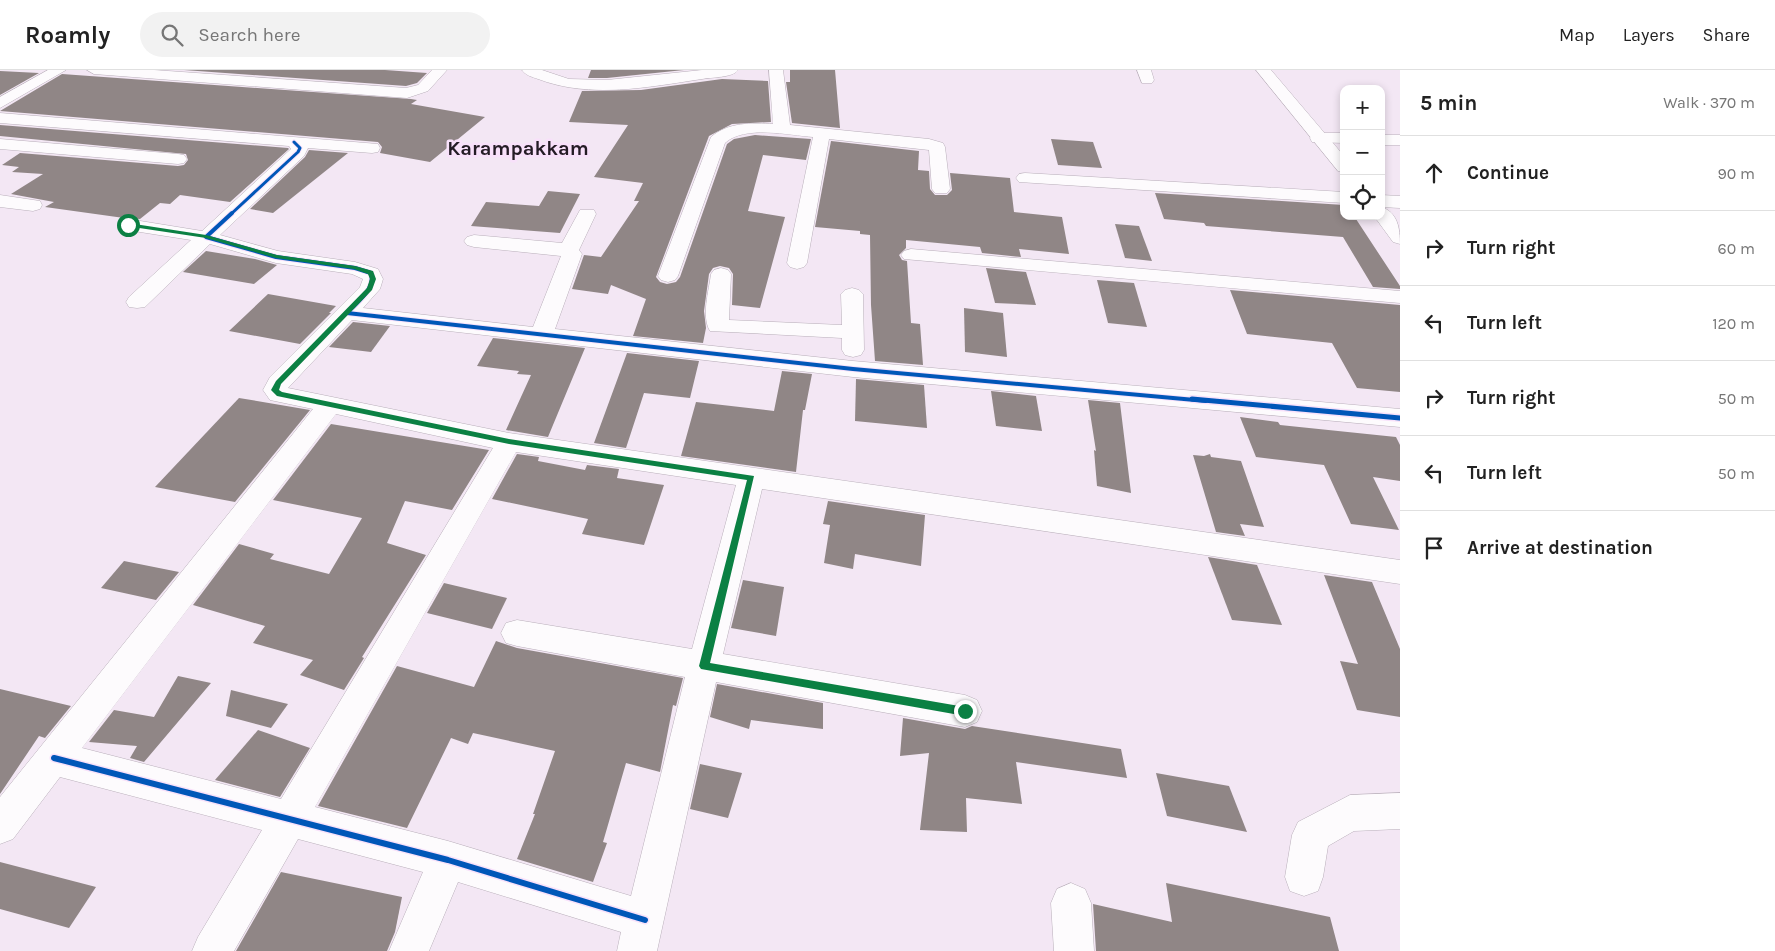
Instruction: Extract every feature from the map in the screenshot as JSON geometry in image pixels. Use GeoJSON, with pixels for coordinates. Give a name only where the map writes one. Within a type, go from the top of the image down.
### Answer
{"type":"FeatureCollection","features":[{"type":"Feature","properties":{"kind":"street"},"geometry":{"type":"LineString","coordinates":[[0,103],[59,70]]}},
{"type":"Feature","properties":{"kind":"street"},"geometry":{"type":"LineString","coordinates":[[94,70],[408,93],[423,88],[440,70]]}},
{"type":"Feature","properties":{"kind":"street"},"geometry":{"type":"LineString","coordinates":[[529,70],[569,83],[609,84],[646,76],[728,70]]}},
{"type":"Feature","properties":{"kind":"street"},"geometry":{"type":"LineString","coordinates":[[776,70],[782,129]]}},
{"type":"Feature","properties":{"kind":"street"},"geometry":{"type":"LineString","coordinates":[[1262,70],[1340,163]]}},
{"type":"Feature","properties":{"kind":"street"},"geometry":{"type":"LineString","coordinates":[[0,118],[372,148]]}},
{"type":"Feature","properties":{"kind":"street"},"geometry":{"type":"LineString","coordinates":[[668,276],[717,141],[722,136],[737,130],[782,129],[929,144],[938,147],[941,189]]}},
{"type":"Feature","properties":{"kind":"street"},"geometry":{"type":"LineString","coordinates":[[797,263],[822,134]]}},
{"type":"Feature","properties":{"kind":"street"},"geometry":{"type":"LineString","coordinates":[[1318,138],[1340,138]]}},
{"type":"Feature","properties":{"kind":"street"},"geometry":{"type":"LineString","coordinates":[[1385,140],[1400,140]]}},
{"type":"Feature","properties":{"kind":"street"},"geometry":{"type":"LineString","coordinates":[[137,302],[298,152],[300,148],[294,142]]}},
{"type":"Feature","properties":{"kind":"street"},"geometry":{"type":"LineString","coordinates":[[0,144],[178,159]]}},
{"type":"Feature","properties":{"kind":"street"},"geometry":{"type":"LineString","coordinates":[[1025,178],[1340,198]]}},
{"type":"Feature","properties":{"kind":"street"},"geometry":{"type":"LineString","coordinates":[[0,201],[34,205]]}},
{"type":"Feature","properties":{"kind":"street"},"geometry":{"type":"LineString","coordinates":[[1385,201],[1400,202]]}},
{"type":"Feature","properties":{"kind":"street"},"geometry":{"type":"LineString","coordinates":[[568,251],[587,214]]}},
{"type":"Feature","properties":{"kind":"street"},"geometry":{"type":"LineString","coordinates":[[1385,218],[1400,238]]}},
{"type":"Feature","properties":{"kind":"street"},"geometry":{"type":"LineString","coordinates":[[128,225],[206,237],[276,256],[355,268],[371,273],[373,279],[370,289],[278,383],[275,390],[279,394],[329,406],[509,442],[1400,572]]}},
{"type":"Feature","properties":{"kind":"street"},"geometry":{"type":"LineString","coordinates":[[474,242],[557,248],[572,254],[542,333]]}},
{"type":"Feature","properties":{"kind":"street"},"geometry":{"type":"LineString","coordinates":[[911,255],[1400,297]]}},
{"type":"Feature","properties":{"kind":"street"},"geometry":{"type":"LineString","coordinates":[[721,274],[717,309],[718,326],[853,332]]}},
{"type":"Feature","properties":{"kind":"street"},"geometry":{"type":"LineString","coordinates":[[852,294],[853,370]]}},
{"type":"Feature","properties":{"kind":"street"},"geometry":{"type":"LineString","coordinates":[[347,313],[542,333],[853,370],[1400,418]]}},
{"type":"Feature","properties":{"kind":"street"},"geometry":{"type":"LineString","coordinates":[[0,826],[329,406]]}},
{"type":"Feature","properties":{"kind":"street"},"geometry":{"type":"LineString","coordinates":[[212,951],[509,442]]}},
{"type":"Feature","properties":{"kind":"street"},"geometry":{"type":"LineString","coordinates":[[54,758],[448,860],[641,935],[704,666],[751,478]]}},
{"type":"Feature","properties":{"kind":"street"},"geometry":{"type":"LineString","coordinates":[[517,633],[965,711]]}},
{"type":"Feature","properties":{"kind":"street"},"geometry":{"type":"LineString","coordinates":[[1304,877],[1310,835],[1350,813],[1400,811]]}},
{"type":"Feature","properties":{"kind":"street"},"geometry":{"type":"LineString","coordinates":[[409,951],[448,860]]}},
{"type":"Feature","properties":{"kind":"street"},"geometry":{"type":"LineString","coordinates":[[1071,903],[1074,951]]}},
{"type":"Feature","properties":{"kind":"building"},"geometry":{"type":"Polygon","coordinates":[[[184,70],[385,70],[427,73],[417,83],[406,86],[184,70]]]}},
{"type":"Feature","properties":{"kind":"building"},"geometry":{"type":"Polygon","coordinates":[[[591,70],[684,70],[607,78],[588,78],[591,70]]]}},
{"type":"Feature","properties":{"kind":"building"},"geometry":{"type":"Polygon","coordinates":[[[790,70],[835,70],[840,128],[792,123],[786,82],[790,82],[790,70]]]}},
{"type":"Feature","properties":{"kind":"building"},"geometry":{"type":"Polygon","coordinates":[[[0,71],[39,73],[0,95],[0,71]]]}},
{"type":"Feature","properties":{"kind":"building"},"geometry":{"type":"Polygon","coordinates":[[[62,74],[411,99],[417,100],[411,104],[485,117],[430,162],[380,153],[382,147],[378,142],[0,111],[62,74]]]}},
{"type":"Feature","properties":{"kind":"building"},"geometry":{"type":"Polygon","coordinates":[[[722,79],[768,81],[771,122],[732,124],[709,136],[656,277],[660,282],[667,284],[676,282],[680,277],[727,144],[734,139],[755,135],[811,139],[806,160],[763,155],[748,211],[785,217],[760,308],[732,305],[733,274],[729,268],[720,266],[713,268],[709,274],[704,311],[706,328],[703,343],[633,336],[646,299],[611,285],[608,294],[572,289],[584,255],[601,257],[639,201],[634,201],[643,183],[594,177],[628,125],[569,122],[582,91],[641,90],[722,79]]]}},
{"type":"Feature","properties":{"kind":"building"},"geometry":{"type":"Polygon","coordinates":[[[0,125],[289,149],[230,202],[180,195],[170,204],[160,203],[140,219],[124,218],[45,207],[54,202],[11,194],[43,174],[12,172],[19,167],[2,165],[20,153],[178,166],[184,165],[188,160],[186,154],[0,136],[0,125]]]}},
{"type":"Feature","properties":{"kind":"building"},"geometry":{"type":"Polygon","coordinates":[[[1051,139],[1093,142],[1102,168],[1058,165],[1051,139]]]}},
{"type":"Feature","properties":{"kind":"building"},"geometry":{"type":"Polygon","coordinates":[[[831,141],[919,151],[918,170],[929,171],[930,189],[935,195],[947,195],[952,190],[950,173],[1010,178],[1014,212],[1062,217],[1069,254],[1019,249],[1021,257],[982,253],[980,247],[906,240],[906,248],[899,255],[902,260],[907,261],[911,323],[920,324],[923,365],[875,361],[871,305],[870,235],[860,234],[860,231],[815,227],[831,141]]]}},
{"type":"Feature","properties":{"kind":"building"},"geometry":{"type":"Polygon","coordinates":[[[309,150],[348,153],[273,213],[250,209],[305,157],[309,150]]]}},
{"type":"Feature","properties":{"kind":"building"},"geometry":{"type":"Polygon","coordinates":[[[548,191],[580,194],[560,233],[471,226],[486,202],[539,206],[548,191]]]}},
{"type":"Feature","properties":{"kind":"building"},"geometry":{"type":"Polygon","coordinates":[[[1155,193],[1340,205],[1340,220],[1357,220],[1400,286],[1400,289],[1373,287],[1343,237],[1206,226],[1204,223],[1164,219],[1155,193]]]}},
{"type":"Feature","properties":{"kind":"building"},"geometry":{"type":"Polygon","coordinates":[[[1115,224],[1139,226],[1152,261],[1125,258],[1115,224]]]}},
{"type":"Feature","properties":{"kind":"building"},"geometry":{"type":"Polygon","coordinates":[[[206,251],[255,259],[277,265],[254,284],[183,272],[206,251]]]}},
{"type":"Feature","properties":{"kind":"building"},"geometry":{"type":"Polygon","coordinates":[[[986,268],[1026,272],[1036,305],[995,303],[986,268]]]}},
{"type":"Feature","properties":{"kind":"building"},"geometry":{"type":"Polygon","coordinates":[[[1097,280],[1134,283],[1147,327],[1108,323],[1097,280]]]}},
{"type":"Feature","properties":{"kind":"building"},"geometry":{"type":"Polygon","coordinates":[[[1230,290],[1400,305],[1400,392],[1357,388],[1332,343],[1247,334],[1230,290]]]}},
{"type":"Feature","properties":{"kind":"building"},"geometry":{"type":"Polygon","coordinates":[[[268,294],[336,306],[300,344],[229,331],[268,294]]]}},
{"type":"Feature","properties":{"kind":"building"},"geometry":{"type":"Polygon","coordinates":[[[964,308],[1003,313],[1007,357],[965,352],[964,308]]]}},
{"type":"Feature","properties":{"kind":"building"},"geometry":{"type":"Polygon","coordinates":[[[353,322],[390,326],[371,352],[329,347],[353,322]]]}},
{"type":"Feature","properties":{"kind":"building"},"geometry":{"type":"Polygon","coordinates":[[[493,338],[585,348],[548,437],[506,430],[531,375],[517,374],[519,371],[477,366],[493,338]]]}},
{"type":"Feature","properties":{"kind":"building"},"geometry":{"type":"Polygon","coordinates":[[[627,353],[699,361],[690,398],[644,393],[626,448],[594,443],[627,353]]]}},
{"type":"Feature","properties":{"kind":"building"},"geometry":{"type":"Polygon","coordinates":[[[782,371],[812,374],[805,410],[803,410],[796,472],[681,456],[696,402],[774,411],[782,371]]]}},
{"type":"Feature","properties":{"kind":"building"},"geometry":{"type":"Polygon","coordinates":[[[856,379],[924,385],[927,428],[855,421],[856,379]]]}},
{"type":"Feature","properties":{"kind":"building"},"geometry":{"type":"Polygon","coordinates":[[[991,391],[1036,396],[1042,431],[996,426],[991,391]]]}},
{"type":"Feature","properties":{"kind":"building"},"geometry":{"type":"Polygon","coordinates":[[[239,398],[310,410],[235,502],[155,487],[239,398]]]}},
{"type":"Feature","properties":{"kind":"building"},"geometry":{"type":"Polygon","coordinates":[[[1088,400],[1120,403],[1131,493],[1097,486],[1094,450],[1096,451],[1088,400]]]}},
{"type":"Feature","properties":{"kind":"building"},"geometry":{"type":"Polygon","coordinates":[[[1240,417],[1278,422],[1280,425],[1396,437],[1400,445],[1400,481],[1373,477],[1399,530],[1351,524],[1324,465],[1256,457],[1240,417]]]}},
{"type":"Feature","properties":{"kind":"building"},"geometry":{"type":"Polygon","coordinates":[[[331,424],[489,450],[452,510],[405,501],[387,543],[426,555],[362,657],[364,658],[344,690],[300,675],[313,660],[253,643],[265,626],[193,605],[239,544],[274,554],[270,559],[329,574],[362,518],[273,500],[331,424]]]}},
{"type":"Feature","properties":{"kind":"building"},"geometry":{"type":"Polygon","coordinates":[[[517,454],[539,457],[538,461],[585,470],[587,465],[619,469],[617,478],[664,485],[644,545],[582,534],[588,519],[492,499],[517,454]]]}},
{"type":"Feature","properties":{"kind":"building"},"geometry":{"type":"Polygon","coordinates":[[[1210,454],[1211,457],[1241,461],[1264,527],[1240,524],[1245,536],[1216,532],[1193,455],[1204,456],[1210,454]]]}},
{"type":"Feature","properties":{"kind":"building"},"geometry":{"type":"Polygon","coordinates":[[[828,501],[925,515],[921,566],[855,554],[853,569],[824,563],[830,525],[823,524],[828,501]]]}},
{"type":"Feature","properties":{"kind":"building"},"geometry":{"type":"Polygon","coordinates":[[[1208,557],[1257,565],[1282,625],[1232,620],[1208,557]]]}},
{"type":"Feature","properties":{"kind":"building"},"geometry":{"type":"Polygon","coordinates":[[[124,561],[179,572],[156,600],[101,588],[124,561]]]}},
{"type":"Feature","properties":{"kind":"building"},"geometry":{"type":"Polygon","coordinates":[[[1324,575],[1372,582],[1400,649],[1400,717],[1357,710],[1340,661],[1358,664],[1324,575]]]}},
{"type":"Feature","properties":{"kind":"building"},"geometry":{"type":"Polygon","coordinates":[[[743,580],[784,587],[776,636],[731,628],[743,580]]]}},
{"type":"Feature","properties":{"kind":"building"},"geometry":{"type":"Polygon","coordinates":[[[444,583],[507,598],[492,629],[427,613],[444,583]]]}},
{"type":"Feature","properties":{"kind":"building"},"geometry":{"type":"Polygon","coordinates":[[[496,641],[517,648],[683,678],[676,706],[673,705],[660,772],[626,763],[603,842],[607,843],[593,882],[517,859],[535,814],[533,814],[555,751],[473,733],[468,744],[451,738],[407,828],[318,806],[397,666],[474,687],[496,641]]]}},
{"type":"Feature","properties":{"kind":"building"},"geometry":{"type":"Polygon","coordinates":[[[178,676],[211,683],[144,762],[130,758],[137,746],[89,742],[114,710],[154,717],[178,676]]]}},
{"type":"Feature","properties":{"kind":"building"},"geometry":{"type":"Polygon","coordinates":[[[717,684],[823,703],[823,729],[751,720],[749,729],[710,717],[717,684]]]}},
{"type":"Feature","properties":{"kind":"building"},"geometry":{"type":"Polygon","coordinates":[[[0,689],[71,706],[45,738],[39,736],[0,794],[0,689]]]}},
{"type":"Feature","properties":{"kind":"building"},"geometry":{"type":"Polygon","coordinates":[[[231,690],[288,704],[271,728],[226,716],[231,690]]]}},
{"type":"Feature","properties":{"kind":"building"},"geometry":{"type":"Polygon","coordinates":[[[903,718],[965,729],[972,726],[1121,749],[1127,778],[1016,762],[1022,804],[966,798],[967,832],[920,830],[929,753],[900,756],[903,718]]]}},
{"type":"Feature","properties":{"kind":"building"},"geometry":{"type":"Polygon","coordinates":[[[258,730],[310,748],[280,797],[215,780],[258,730]]]}},
{"type":"Feature","properties":{"kind":"building"},"geometry":{"type":"Polygon","coordinates":[[[700,764],[742,773],[728,818],[690,809],[700,764]]]}},
{"type":"Feature","properties":{"kind":"building"},"geometry":{"type":"Polygon","coordinates":[[[1156,773],[1229,786],[1247,832],[1167,816],[1156,773]]]}},
{"type":"Feature","properties":{"kind":"building"},"geometry":{"type":"Polygon","coordinates":[[[0,862],[96,887],[69,928],[0,909],[0,862]]]}},
{"type":"Feature","properties":{"kind":"building"},"geometry":{"type":"Polygon","coordinates":[[[281,872],[402,897],[395,932],[387,951],[236,951],[281,872]]]}},
{"type":"Feature","properties":{"kind":"building"},"geometry":{"type":"Polygon","coordinates":[[[1166,883],[1330,917],[1339,951],[1096,951],[1093,904],[1172,922],[1166,883]]]}},
{"type":"Feature","properties":{"kind":"cycle path"},"geometry":{"type":"LineString","coordinates":[[294,142],[300,148],[298,152],[206,237],[276,257],[355,268],[371,273],[373,279],[370,289],[347,313],[853,369],[1400,418]]}},
{"type":"Feature","properties":{"kind":"cycle path"},"geometry":{"type":"LineString","coordinates":[[54,758],[448,860],[645,920]]}},
{"type":"Feature","properties":{"kind":"district","name":"Karampakkam"},"geometry":{"type":"Point","coordinates":[518,148]}},
{"type":"Feature","properties":{"kind":"route"},"geometry":{"type":"LineString","coordinates":[[128,225],[206,237],[276,256],[355,268],[371,273],[373,279],[370,289],[278,383],[275,390],[279,394],[329,406],[509,442],[751,478],[704,666],[965,711]]}}]}
